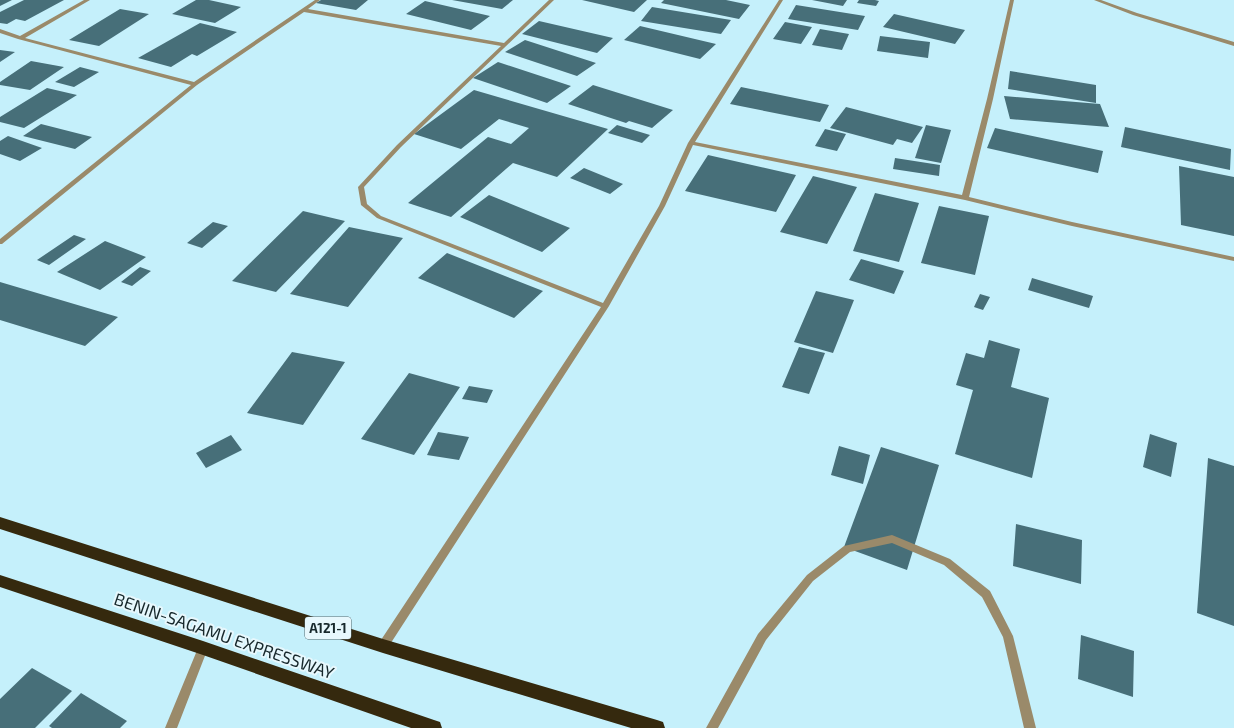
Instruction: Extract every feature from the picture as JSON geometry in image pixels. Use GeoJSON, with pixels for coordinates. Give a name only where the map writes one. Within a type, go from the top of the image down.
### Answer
{"type":"FeatureCollection","features":[{"type":"Feature","properties":{"kind":"highway","name":"A121-1"},"geometry":{"type":"LineString","coordinates":[[0,523],[383,646],[657,728]]}},
{"type":"Feature","properties":{"kind":"highway","name":"BENIN-SAGAMU EXPRESSWAY"},"geometry":{"type":"LineString","coordinates":[[0,581],[203,648],[434,728]]}},
{"type":"Feature","properties":{"kind":"street"},"geometry":{"type":"LineString","coordinates":[[20,38],[88,0]]}},
{"type":"Feature","properties":{"kind":"street"},"geometry":{"type":"LineString","coordinates":[[0,242],[195,84],[318,0]]}},
{"type":"Feature","properties":{"kind":"street"},"geometry":{"type":"LineString","coordinates":[[552,0],[399,146],[361,187],[364,205],[379,217],[605,306]]}},
{"type":"Feature","properties":{"kind":"street"},"geometry":{"type":"LineString","coordinates":[[383,646],[605,306],[662,206],[691,143],[781,0]]}},
{"type":"Feature","properties":{"kind":"street"},"geometry":{"type":"LineString","coordinates":[[965,198],[990,99],[1012,0]]}},
{"type":"Feature","properties":{"kind":"street"},"geometry":{"type":"LineString","coordinates":[[1096,0],[1135,14],[1234,44]]}},
{"type":"Feature","properties":{"kind":"street"},"geometry":{"type":"LineString","coordinates":[[304,10],[504,45]]}},
{"type":"Feature","properties":{"kind":"street"},"geometry":{"type":"LineString","coordinates":[[0,31],[20,38],[195,84]]}},
{"type":"Feature","properties":{"kind":"street"},"geometry":{"type":"LineString","coordinates":[[691,143],[965,198],[1072,224],[1234,259]]}},
{"type":"Feature","properties":{"kind":"street"},"geometry":{"type":"LineString","coordinates":[[712,728],[762,637],[810,578],[847,549],[892,539],[947,562],[986,594],[1008,636],[1030,728]]}},
{"type":"Feature","properties":{"kind":"street"},"geometry":{"type":"LineString","coordinates":[[171,728],[203,648]]}},
{"type":"Feature","properties":{"kind":"building"},"geometry":{"type":"Polygon","coordinates":[[[0,0],[12,0],[0,6],[0,0]]]}},
{"type":"Feature","properties":{"kind":"building"},"geometry":{"type":"Polygon","coordinates":[[[24,0],[64,0],[25,21],[16,19],[7,24],[0,23],[0,12],[24,0]]]}},
{"type":"Feature","properties":{"kind":"building"},"geometry":{"type":"Polygon","coordinates":[[[196,0],[209,0],[241,7],[215,23],[172,14],[196,0]]]}},
{"type":"Feature","properties":{"kind":"building"},"geometry":{"type":"Polygon","coordinates":[[[321,0],[368,0],[356,10],[316,3],[321,0]]]}},
{"type":"Feature","properties":{"kind":"building"},"geometry":{"type":"Polygon","coordinates":[[[452,0],[513,0],[502,9],[452,0]]]}},
{"type":"Feature","properties":{"kind":"building"},"geometry":{"type":"Polygon","coordinates":[[[582,0],[647,0],[634,12],[582,0]]]}},
{"type":"Feature","properties":{"kind":"building"},"geometry":{"type":"Polygon","coordinates":[[[664,0],[726,0],[750,5],[739,19],[661,3],[664,0]]]}},
{"type":"Feature","properties":{"kind":"building"},"geometry":{"type":"Polygon","coordinates":[[[812,0],[847,0],[843,6],[812,0]]]}},
{"type":"Feature","properties":{"kind":"building"},"geometry":{"type":"Polygon","coordinates":[[[859,0],[879,1],[876,6],[857,3],[859,0]]]}},
{"type":"Feature","properties":{"kind":"building"},"geometry":{"type":"Polygon","coordinates":[[[425,1],[490,16],[471,30],[406,14],[425,1]]]}},
{"type":"Feature","properties":{"kind":"building"},"geometry":{"type":"Polygon","coordinates":[[[796,5],[865,16],[858,30],[788,19],[796,5]]]}},
{"type":"Feature","properties":{"kind":"building"},"geometry":{"type":"Polygon","coordinates":[[[652,7],[731,20],[721,34],[641,21],[652,7]]]}},
{"type":"Feature","properties":{"kind":"building"},"geometry":{"type":"Polygon","coordinates":[[[120,9],[149,14],[99,46],[69,40],[120,9]]]}},
{"type":"Feature","properties":{"kind":"building"},"geometry":{"type":"Polygon","coordinates":[[[894,14],[965,30],[955,44],[883,27],[894,14]]]}},
{"type":"Feature","properties":{"kind":"building"},"geometry":{"type":"Polygon","coordinates":[[[539,21],[613,38],[597,53],[522,34],[539,21]]]}},
{"type":"Feature","properties":{"kind":"building"},"geometry":{"type":"Polygon","coordinates":[[[785,22],[812,27],[801,44],[773,39],[785,22]]]}},
{"type":"Feature","properties":{"kind":"building"},"geometry":{"type":"Polygon","coordinates":[[[200,23],[237,32],[197,56],[192,54],[171,67],[138,58],[200,23]]]}},
{"type":"Feature","properties":{"kind":"building"},"geometry":{"type":"Polygon","coordinates":[[[640,26],[716,44],[700,59],[624,40],[640,26]]]}},
{"type":"Feature","properties":{"kind":"building"},"geometry":{"type":"Polygon","coordinates":[[[820,29],[849,34],[842,50],[812,45],[820,29]]]}},
{"type":"Feature","properties":{"kind":"building"},"geometry":{"type":"Polygon","coordinates":[[[880,36],[930,42],[928,58],[877,51],[880,36]]]}},
{"type":"Feature","properties":{"kind":"building"},"geometry":{"type":"Polygon","coordinates":[[[525,40],[596,63],[577,76],[505,52],[525,40]]]}},
{"type":"Feature","properties":{"kind":"building"},"geometry":{"type":"Polygon","coordinates":[[[0,50],[15,52],[0,62],[0,50]]]}},
{"type":"Feature","properties":{"kind":"building"},"geometry":{"type":"Polygon","coordinates":[[[31,61],[64,67],[30,90],[0,85],[0,82],[31,61]]]}},
{"type":"Feature","properties":{"kind":"building"},"geometry":{"type":"Polygon","coordinates":[[[498,62],[571,86],[547,103],[473,78],[498,62]]]}},
{"type":"Feature","properties":{"kind":"building"},"geometry":{"type":"Polygon","coordinates":[[[80,67],[99,72],[74,87],[55,82],[80,67]]]}},
{"type":"Feature","properties":{"kind":"building"},"geometry":{"type":"Polygon","coordinates":[[[1010,71],[1096,85],[1096,103],[1008,89],[1010,71]]]}},
{"type":"Feature","properties":{"kind":"building"},"geometry":{"type":"Polygon","coordinates":[[[593,85],[673,110],[652,128],[629,121],[626,123],[568,104],[593,85]]]}},
{"type":"Feature","properties":{"kind":"building"},"geometry":{"type":"Polygon","coordinates":[[[741,87],[829,105],[820,122],[730,104],[741,87]]]}},
{"type":"Feature","properties":{"kind":"building"},"geometry":{"type":"Polygon","coordinates":[[[47,88],[77,95],[24,128],[0,122],[0,117],[47,88]]]}},
{"type":"Feature","properties":{"kind":"building"},"geometry":{"type":"Polygon","coordinates":[[[474,90],[608,129],[557,177],[513,163],[451,217],[408,203],[488,137],[511,144],[529,128],[499,119],[461,149],[414,134],[474,90]]]}},
{"type":"Feature","properties":{"kind":"building"},"geometry":{"type":"Polygon","coordinates":[[[1004,96],[1100,104],[1109,127],[1010,119],[1004,96]]]}},
{"type":"Feature","properties":{"kind":"building"},"geometry":{"type":"Polygon","coordinates":[[[846,107],[923,127],[912,143],[897,139],[893,145],[830,128],[846,107]]]}},
{"type":"Feature","properties":{"kind":"building"},"geometry":{"type":"Polygon","coordinates":[[[41,124],[92,137],[75,149],[23,136],[41,124]]]}},
{"type":"Feature","properties":{"kind":"building"},"geometry":{"type":"Polygon","coordinates":[[[617,125],[650,135],[642,143],[608,133],[617,125]]]}},
{"type":"Feature","properties":{"kind":"building"},"geometry":{"type":"Polygon","coordinates":[[[926,125],[951,130],[941,163],[915,158],[926,125]]]}},
{"type":"Feature","properties":{"kind":"building"},"geometry":{"type":"Polygon","coordinates":[[[1125,127],[1231,149],[1230,170],[1121,147],[1125,127]]]}},
{"type":"Feature","properties":{"kind":"building"},"geometry":{"type":"Polygon","coordinates":[[[995,128],[1103,151],[1098,173],[987,148],[995,128]]]}},
{"type":"Feature","properties":{"kind":"building"},"geometry":{"type":"Polygon","coordinates":[[[825,129],[846,134],[837,151],[815,146],[825,129]]]}},
{"type":"Feature","properties":{"kind":"building"},"geometry":{"type":"Polygon","coordinates":[[[8,136],[42,148],[20,161],[0,154],[0,141],[8,136]]]}},
{"type":"Feature","properties":{"kind":"building"},"geometry":{"type":"Polygon","coordinates":[[[708,155],[796,175],[776,212],[685,191],[708,155]]]}},
{"type":"Feature","properties":{"kind":"building"},"geometry":{"type":"Polygon","coordinates":[[[895,158],[940,165],[939,176],[893,169],[895,158]]]}},
{"type":"Feature","properties":{"kind":"building"},"geometry":{"type":"Polygon","coordinates":[[[1179,166],[1234,177],[1234,236],[1181,225],[1179,166]]]}},
{"type":"Feature","properties":{"kind":"building"},"geometry":{"type":"Polygon","coordinates":[[[584,168],[623,184],[610,194],[570,178],[584,168]]]}},
{"type":"Feature","properties":{"kind":"building"},"geometry":{"type":"Polygon","coordinates":[[[813,176],[857,187],[827,244],[780,232],[813,176]]]}},
{"type":"Feature","properties":{"kind":"building"},"geometry":{"type":"Polygon","coordinates":[[[875,193],[919,203],[899,262],[853,251],[875,193]]]}},
{"type":"Feature","properties":{"kind":"building"},"geometry":{"type":"Polygon","coordinates":[[[489,195],[570,228],[542,252],[460,217],[489,195]]]}},
{"type":"Feature","properties":{"kind":"building"},"geometry":{"type":"Polygon","coordinates":[[[939,206],[989,216],[975,275],[921,263],[939,206]]]}},
{"type":"Feature","properties":{"kind":"building"},"geometry":{"type":"Polygon","coordinates":[[[303,211],[345,221],[276,292],[232,281],[303,211]]]}},
{"type":"Feature","properties":{"kind":"building"},"geometry":{"type":"Polygon","coordinates":[[[213,222],[228,226],[202,248],[187,243],[213,222]]]}},
{"type":"Feature","properties":{"kind":"building"},"geometry":{"type":"Polygon","coordinates":[[[349,227],[403,238],[348,307],[290,294],[349,227]]]}},
{"type":"Feature","properties":{"kind":"building"},"geometry":{"type":"Polygon","coordinates":[[[74,235],[86,239],[49,265],[37,260],[74,235]]]}},
{"type":"Feature","properties":{"kind":"building"},"geometry":{"type":"Polygon","coordinates":[[[105,241],[146,257],[100,290],[57,272],[105,241]]]}},
{"type":"Feature","properties":{"kind":"building"},"geometry":{"type":"Polygon","coordinates":[[[447,253],[543,291],[514,318],[418,278],[447,253]]]}},
{"type":"Feature","properties":{"kind":"building"},"geometry":{"type":"Polygon","coordinates":[[[861,259],[904,271],[894,294],[849,280],[861,259]]]}},
{"type":"Feature","properties":{"kind":"building"},"geometry":{"type":"Polygon","coordinates":[[[140,267],[151,271],[132,286],[121,282],[140,267]]]}},
{"type":"Feature","properties":{"kind":"building"},"geometry":{"type":"Polygon","coordinates":[[[1032,278],[1093,296],[1089,308],[1028,290],[1032,278]]]}},
{"type":"Feature","properties":{"kind":"building"},"geometry":{"type":"Polygon","coordinates":[[[0,282],[118,317],[85,346],[0,320],[0,282]]]}},
{"type":"Feature","properties":{"kind":"building"},"geometry":{"type":"Polygon","coordinates":[[[816,291],[854,300],[833,353],[794,342],[816,291]]]}},
{"type":"Feature","properties":{"kind":"building"},"geometry":{"type":"Polygon","coordinates":[[[980,294],[990,297],[983,310],[974,307],[980,294]]]}},
{"type":"Feature","properties":{"kind":"building"},"geometry":{"type":"Polygon","coordinates":[[[989,340],[1020,349],[1011,387],[1049,398],[1032,478],[955,454],[973,390],[956,385],[966,353],[984,358],[989,340]]]}},
{"type":"Feature","properties":{"kind":"building"},"geometry":{"type":"Polygon","coordinates":[[[799,347],[825,353],[809,394],[782,387],[799,347]]]}},
{"type":"Feature","properties":{"kind":"building"},"geometry":{"type":"Polygon","coordinates":[[[292,352],[345,362],[303,425],[247,413],[292,352]]]}},
{"type":"Feature","properties":{"kind":"building"},"geometry":{"type":"Polygon","coordinates":[[[409,373],[460,387],[414,455],[361,439],[409,373]]]}},
{"type":"Feature","properties":{"kind":"building"},"geometry":{"type":"Polygon","coordinates":[[[469,386],[493,390],[487,403],[462,399],[469,386]]]}},
{"type":"Feature","properties":{"kind":"building"},"geometry":{"type":"Polygon","coordinates":[[[438,432],[469,437],[459,460],[427,455],[438,432]]]}},
{"type":"Feature","properties":{"kind":"building"},"geometry":{"type":"Polygon","coordinates":[[[1150,434],[1177,443],[1171,477],[1143,467],[1150,434]]]}},
{"type":"Feature","properties":{"kind":"building"},"geometry":{"type":"Polygon","coordinates":[[[231,435],[242,450],[206,468],[196,453],[231,435]]]}},
{"type":"Feature","properties":{"kind":"building"},"geometry":{"type":"Polygon","coordinates":[[[839,446],[870,455],[863,484],[831,475],[839,446]]]}},
{"type":"Feature","properties":{"kind":"building"},"geometry":{"type":"Polygon","coordinates":[[[881,447],[939,465],[907,570],[844,547],[881,447]]]}},
{"type":"Feature","properties":{"kind":"building"},"geometry":{"type":"Polygon","coordinates":[[[1208,458],[1234,466],[1234,626],[1197,613],[1208,458]]]}},
{"type":"Feature","properties":{"kind":"building"},"geometry":{"type":"Polygon","coordinates":[[[1016,524],[1082,540],[1081,584],[1013,566],[1016,524]]]}},
{"type":"Feature","properties":{"kind":"building"},"geometry":{"type":"Polygon","coordinates":[[[1081,635],[1134,651],[1133,697],[1078,679],[1081,635]]]}},
{"type":"Feature","properties":{"kind":"building"},"geometry":{"type":"Polygon","coordinates":[[[32,668],[72,691],[35,728],[0,728],[0,699],[32,668]]]}},
{"type":"Feature","properties":{"kind":"building"},"geometry":{"type":"Polygon","coordinates":[[[81,693],[127,721],[120,728],[52,728],[49,726],[81,693]]]}}]}
